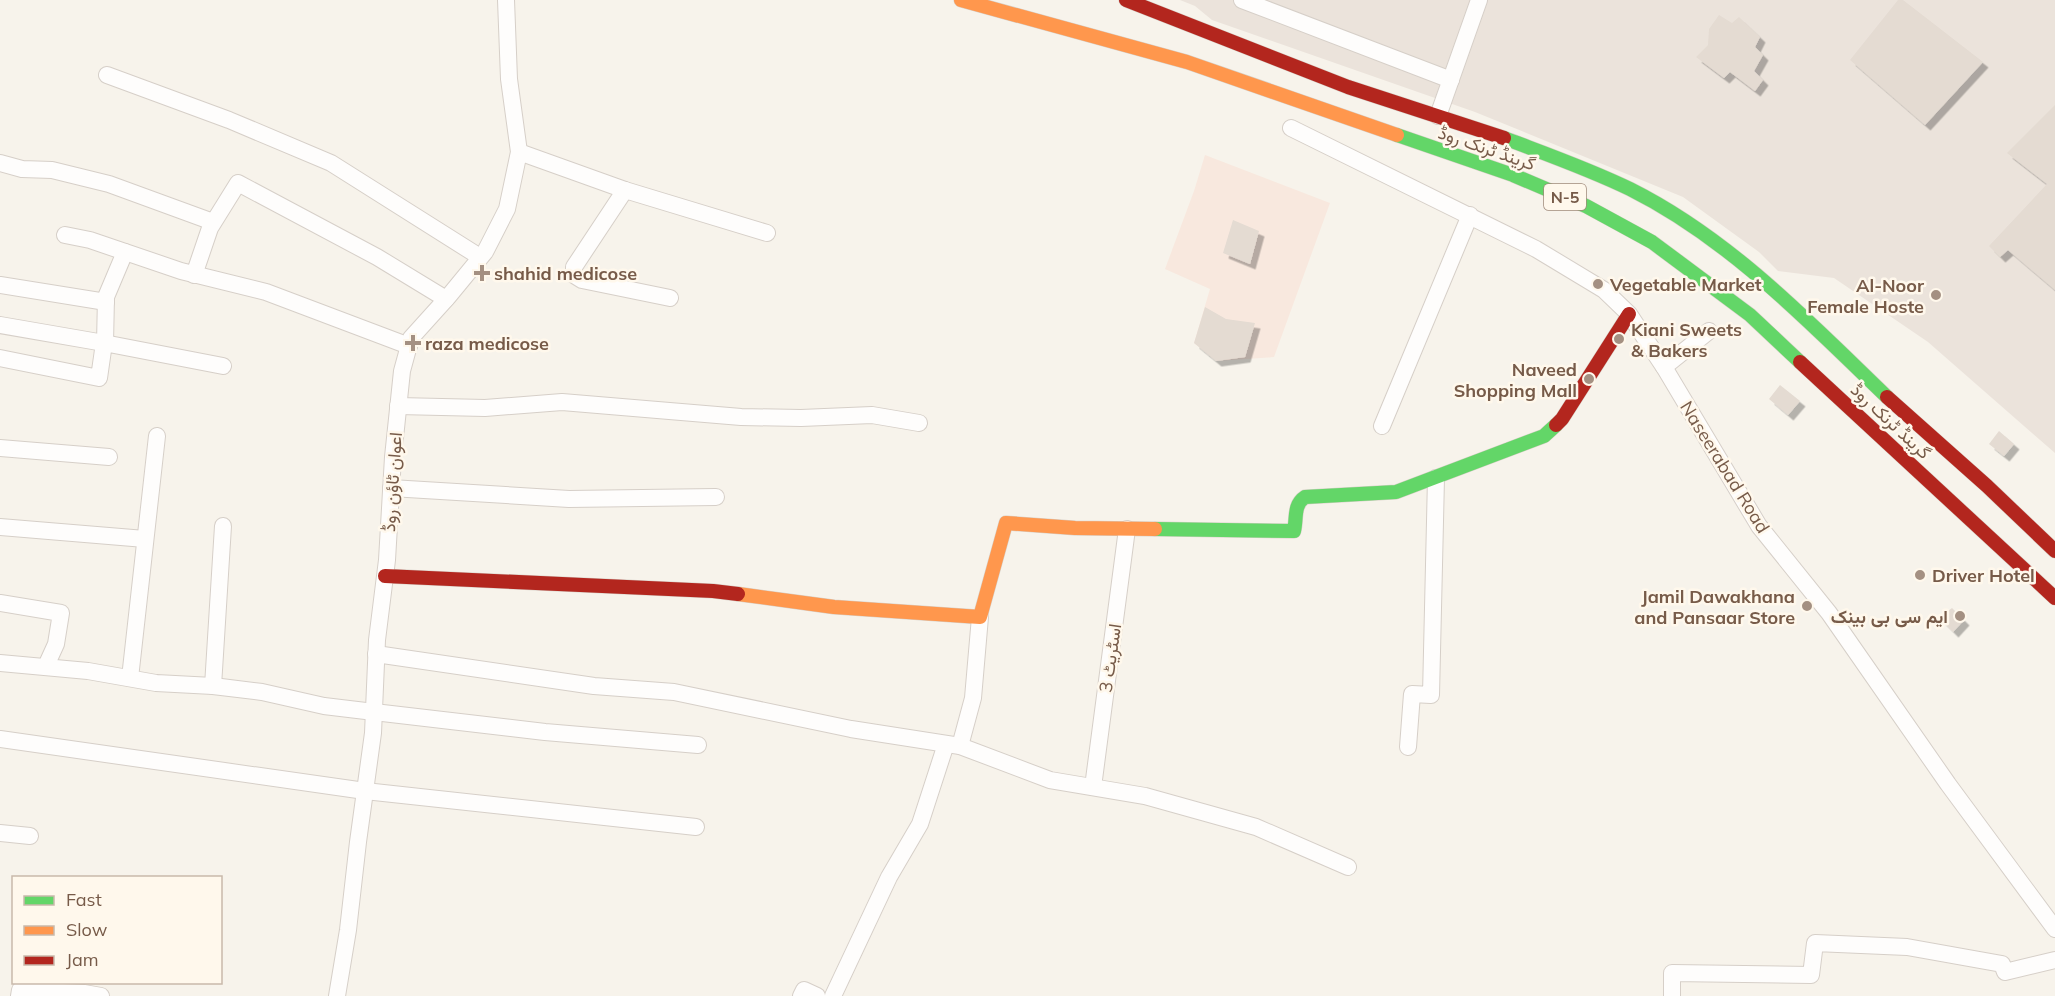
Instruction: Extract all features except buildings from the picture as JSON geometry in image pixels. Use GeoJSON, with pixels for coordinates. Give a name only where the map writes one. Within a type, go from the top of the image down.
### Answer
{"type":"FeatureCollection","features":[{"type":"Feature","properties":{"kind":"main road","name":"گرینڈ ٹرنک روڈ"},"geometry":{"type":"LineString","coordinates":[[961,0],[1187,62],[1513,175],[1586,206],[1652,242],[1750,315],[2055,598]]}},
{"type":"Feature","properties":{"kind":"main road","name":"گرینڈ ٹرنک روڈ"},"geometry":{"type":"LineString","coordinates":[[1126,0],[1348,87],[1587,169],[1632,190],[1688,223],[1750,268],[1790,303],[1893,403],[2055,551]]}},
{"type":"Feature","properties":{"kind":"main road"},"geometry":{"type":"LineString","coordinates":[[1043,8],[1187,62]]}},
{"type":"Feature","properties":{"kind":"main road"},"geometry":{"type":"LineString","coordinates":[[385,576],[713,591],[834,607],[980,617],[1006,523],[1075,528],[1294,531],[1297,525],[1296,506],[1305,497],[1396,492],[1544,436],[1562,419],[1629,314]]}},
{"type":"Feature","properties":{"kind":"street","name":"اعوان ٹاؤن روڈ"},"geometry":{"type":"LineString","coordinates":[[337,996],[348,930],[373,733],[376,654],[385,576],[402,371],[411,338],[480,257],[507,209],[519,152],[510,79],[506,0]]}},
{"type":"Feature","properties":{"kind":"street"},"geometry":{"type":"LineString","coordinates":[[1242,0],[1451,80]]}},
{"type":"Feature","properties":{"kind":"street"},"geometry":{"type":"LineString","coordinates":[[1438,116],[1479,0]]}},
{"type":"Feature","properties":{"kind":"street"},"geometry":{"type":"LineString","coordinates":[[107,75],[229,120],[331,163],[480,257]]}},
{"type":"Feature","properties":{"kind":"street","name":"Naseerabad Road"},"geometry":{"type":"LineString","coordinates":[[1291,128],[1536,249],[1604,290],[1629,314],[1664,367],[1759,526],[1829,612],[1948,784],[2055,928]]}},
{"type":"Feature","properties":{"kind":"street"},"geometry":{"type":"LineString","coordinates":[[519,152],[625,190],[767,233]]}},
{"type":"Feature","properties":{"kind":"street"},"geometry":{"type":"LineString","coordinates":[[0,163],[22,169],[52,170],[109,184],[213,222]]}},
{"type":"Feature","properties":{"kind":"street"},"geometry":{"type":"LineString","coordinates":[[194,274],[213,222],[238,183],[377,257],[446,299]]}},
{"type":"Feature","properties":{"kind":"street"},"geometry":{"type":"LineString","coordinates":[[625,190],[573,267],[574,275],[582,280],[670,298]]}},
{"type":"Feature","properties":{"kind":"street"},"geometry":{"type":"LineString","coordinates":[[1382,426],[1470,215]]}},
{"type":"Feature","properties":{"kind":"street"},"geometry":{"type":"LineString","coordinates":[[65,235],[90,240],[194,274],[266,292],[409,346]]}},
{"type":"Feature","properties":{"kind":"street"},"geometry":{"type":"LineString","coordinates":[[0,358],[99,378],[104,343],[106,297],[125,252]]}},
{"type":"Feature","properties":{"kind":"street"},"geometry":{"type":"LineString","coordinates":[[0,285],[106,302]]}},
{"type":"Feature","properties":{"kind":"street"},"geometry":{"type":"LineString","coordinates":[[0,325],[223,366]]}},
{"type":"Feature","properties":{"kind":"street"},"geometry":{"type":"LineString","coordinates":[[1664,367],[1709,331]]}},
{"type":"Feature","properties":{"kind":"street"},"geometry":{"type":"LineString","coordinates":[[398,406],[486,408],[562,402],[741,417],[801,418],[872,415],[919,423]]}},
{"type":"Feature","properties":{"kind":"street"},"geometry":{"type":"LineString","coordinates":[[130,678],[157,436]]}},
{"type":"Feature","properties":{"kind":"street"},"geometry":{"type":"LineString","coordinates":[[0,448],[109,457]]}},
{"type":"Feature","properties":{"kind":"street"},"geometry":{"type":"LineString","coordinates":[[1408,747],[1412,694],[1431,695],[1436,478]]}},
{"type":"Feature","properties":{"kind":"street"},"geometry":{"type":"LineString","coordinates":[[391,488],[569,499],[716,497]]}},
{"type":"Feature","properties":{"kind":"street"},"geometry":{"type":"LineString","coordinates":[[213,686],[224,526]]}},
{"type":"Feature","properties":{"kind":"street"},"geometry":{"type":"LineString","coordinates":[[0,527],[145,539]]}},
{"type":"Feature","properties":{"kind":"street","name":"اسٹریٹ 3"},"geometry":{"type":"LineString","coordinates":[[1093,787],[1127,529]]}},
{"type":"Feature","properties":{"kind":"street"},"geometry":{"type":"LineString","coordinates":[[0,603],[61,613],[56,644],[46,666]]}},
{"type":"Feature","properties":{"kind":"street"},"geometry":{"type":"LineString","coordinates":[[833,996],[889,878],[920,824],[973,698],[980,617]]}},
{"type":"Feature","properties":{"kind":"street"},"geometry":{"type":"LineString","coordinates":[[376,654],[594,686],[674,692],[851,729],[953,745],[1050,780],[1145,796],[1256,827],[1348,867]]}},
{"type":"Feature","properties":{"kind":"street"},"geometry":{"type":"LineString","coordinates":[[0,663],[88,671],[156,683],[213,686],[262,692],[324,706],[544,732],[698,745]]}},
{"type":"Feature","properties":{"kind":"street"},"geometry":{"type":"LineString","coordinates":[[0,739],[365,791],[696,827]]}},
{"type":"Feature","properties":{"kind":"street"},"geometry":{"type":"LineString","coordinates":[[0,833],[30,836]]}},
{"type":"Feature","properties":{"kind":"street"},"geometry":{"type":"LineString","coordinates":[[1671,996],[1672,973],[1811,975],[1815,943],[1906,947],[2002,964],[2005,972],[2055,960]]}},
{"type":"Feature","properties":{"kind":"street"},"geometry":{"type":"LineString","coordinates":[[19,996],[20,990],[101,996]]}},
{"type":"Feature","properties":{"kind":"street"},"geometry":{"type":"LineString","coordinates":[[801,996],[804,990],[817,996]]}},
{"type":"Feature","properties":{"kind":"shaded area"},"geometry":{"type":"Polygon","coordinates":[[[1180,0],[2055,0],[2055,453],[1928,342],[1834,278],[1778,271],[1759,252],[1683,197],[1475,112],[1212,20],[1195,6],[1180,0]]]}},
{"type":"Feature","properties":{"kind":"shaded area"},"geometry":{"type":"Polygon","coordinates":[[[1205,155],[1330,203],[1274,357],[1216,361],[1194,343],[1210,289],[1165,269],[1205,155]]]}},
{"type":"Feature","properties":{"kind":"traffic: fast"},"geometry":{"type":"LineString","coordinates":[[1397,135],[1513,175],[1586,206],[1652,242],[1750,315],[1800,362]]}},
{"type":"Feature","properties":{"kind":"traffic: fast"},"geometry":{"type":"LineString","coordinates":[[1504,138],[1583,168],[1667,209],[1701,232],[1766,283],[1887,397]]}},
{"type":"Feature","properties":{"kind":"traffic: fast"},"geometry":{"type":"LineString","coordinates":[[1155,529],[1294,531],[1297,508],[1305,497],[1396,492],[1544,436],[1556,425]]}},
{"type":"Feature","properties":{"kind":"traffic: slow"},"geometry":{"type":"LineString","coordinates":[[961,0],[1187,62],[1397,135]]}},
{"type":"Feature","properties":{"kind":"traffic: slow"},"geometry":{"type":"LineString","coordinates":[[738,594],[834,607],[980,617],[1006,523],[1075,528],[1155,529]]}},
{"type":"Feature","properties":{"kind":"traffic: jam"},"geometry":{"type":"LineString","coordinates":[[1126,0],[1348,87],[1504,138]]}},
{"type":"Feature","properties":{"kind":"traffic: jam"},"geometry":{"type":"LineString","coordinates":[[1556,425],[1629,314]]}},
{"type":"Feature","properties":{"kind":"traffic: jam"},"geometry":{"type":"LineString","coordinates":[[1800,362],[2055,598]]}},
{"type":"Feature","properties":{"kind":"traffic: jam"},"geometry":{"type":"LineString","coordinates":[[1887,397],[1987,486],[2055,551]]}},
{"type":"Feature","properties":{"kind":"traffic: jam"},"geometry":{"type":"LineString","coordinates":[[385,576],[738,594]]}},
{"type":"Feature","properties":{"kind":"place","name":"shahid medicose"},"geometry":{"type":"Point","coordinates":[482,273]}},
{"type":"Feature","properties":{"kind":"place","name":"Vegetable Market"},"geometry":{"type":"Point","coordinates":[1598,284]}},
{"type":"Feature","properties":{"kind":"place","name":"Al-Noor Female Hoste"},"geometry":{"type":"Point","coordinates":[1936,295]}},
{"type":"Feature","properties":{"kind":"place","name":"Kiani Sweets & Bakers"},"geometry":{"type":"Point","coordinates":[1619,339]}},
{"type":"Feature","properties":{"kind":"place","name":"raza medicose"},"geometry":{"type":"Point","coordinates":[413,343]}},
{"type":"Feature","properties":{"kind":"place","name":"Naveed Shopping Mall"},"geometry":{"type":"Point","coordinates":[1589,379]}},
{"type":"Feature","properties":{"kind":"place","name":"Driver Hotel"},"geometry":{"type":"Point","coordinates":[1920,575]}},
{"type":"Feature","properties":{"kind":"place","name":"Jamil Dawakhana and Pansaar Store"},"geometry":{"type":"Point","coordinates":[1807,606]}},
{"type":"Feature","properties":{"kind":"place","name":"ایم سی بی بینک"},"geometry":{"type":"Point","coordinates":[1960,616]}}]}
